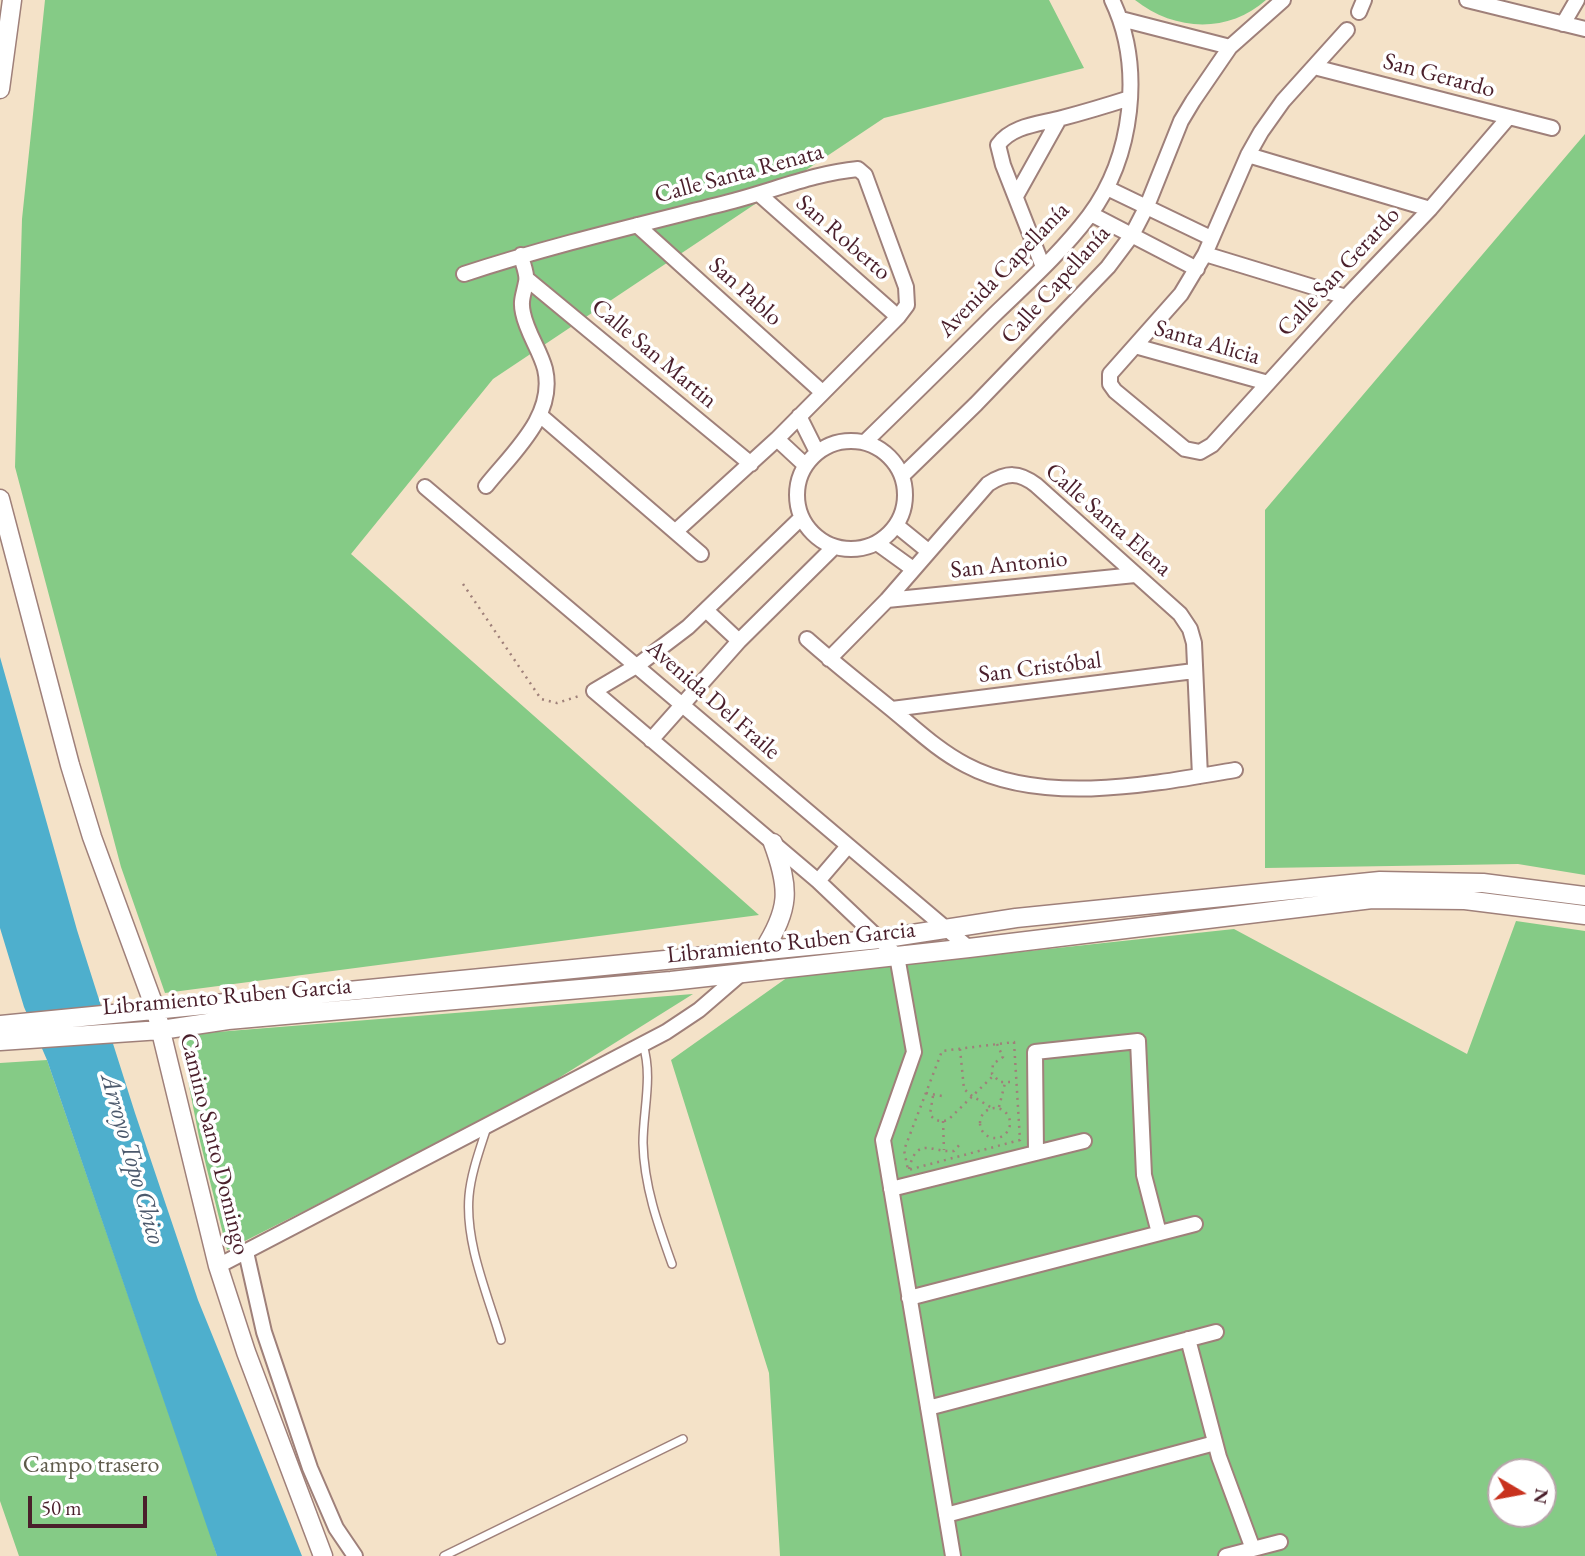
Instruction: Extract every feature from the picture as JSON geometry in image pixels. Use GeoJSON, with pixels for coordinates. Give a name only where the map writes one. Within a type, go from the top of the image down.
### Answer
{"type":"FeatureCollection","features":[{"type":"Feature","properties":{"kind":"street"},"geometry":{"type":"LineString","coordinates":[[0,89],[12,0]]}},
{"type":"Feature","properties":{"kind":"street","name":"Avenida Capellanía"},"geometry":{"type":"LineString","coordinates":[[865,442],[1072,238],[1107,188],[1123,141],[1130,98],[1130,62],[1121,19],[1112,0]]}},
{"type":"Feature","properties":{"kind":"street","name":"Calle Capellanía"},"geometry":{"type":"LineString","coordinates":[[902,476],[976,404],[1108,267],[1132,235],[1147,206],[1181,121],[1230,47],[1283,0]]}},
{"type":"Feature","properties":{"kind":"street"},"geometry":{"type":"LineString","coordinates":[[1466,0],[1585,29]]}},
{"type":"Feature","properties":{"kind":"street"},"geometry":{"type":"LineString","coordinates":[[1563,24],[1577,0]]}},
{"type":"Feature","properties":{"kind":"street"},"geometry":{"type":"LineString","coordinates":[[1121,19],[1230,47]]}},
{"type":"Feature","properties":{"kind":"street"},"geometry":{"type":"LineString","coordinates":[[1135,346],[1181,295],[1197,269],[1248,155],[1283,102],[1347,30]]}},
{"type":"Feature","properties":{"kind":"street","name":"San Gerardo"},"geometry":{"type":"LineString","coordinates":[[1314,67],[1552,128]]}},
{"type":"Feature","properties":{"kind":"street"},"geometry":{"type":"LineString","coordinates":[[1043,267],[1003,165],[998,145],[1009,134],[1032,124],[1130,98]]}},
{"type":"Feature","properties":{"kind":"street","name":"Calle San Gerardo"},"geometry":{"type":"LineString","coordinates":[[1135,346],[1113,369],[1109,380],[1115,391],[1185,449],[1200,452],[1212,445],[1430,209],[1508,118]]}},
{"type":"Feature","properties":{"kind":"street"},"geometry":{"type":"LineString","coordinates":[[1016,196],[1059,119]]}},
{"type":"Feature","properties":{"kind":"street"},"geometry":{"type":"LineString","coordinates":[[1248,155],[1430,209]]}},
{"type":"Feature","properties":{"kind":"street","name":"Calle Santa Renata"},"geometry":{"type":"LineString","coordinates":[[464,274],[831,172],[858,169],[865,175],[886,227],[906,288],[907,305],[898,317]]}},
{"type":"Feature","properties":{"kind":"street"},"geometry":{"type":"LineString","coordinates":[[1107,188],[1211,238]]}},
{"type":"Feature","properties":{"kind":"street","name":"San Roberto"},"geometry":{"type":"LineString","coordinates":[[759,194],[898,317]]}},
{"type":"Feature","properties":{"kind":"street"},"geometry":{"type":"LineString","coordinates":[[1091,214],[1197,269]]}},
{"type":"Feature","properties":{"kind":"street","name":"San Pablo"},"geometry":{"type":"LineString","coordinates":[[637,225],[822,392]]}},
{"type":"Feature","properties":{"kind":"street"},"geometry":{"type":"LineString","coordinates":[[1205,254],[1346,297]]}},
{"type":"Feature","properties":{"kind":"street"},"geometry":{"type":"LineString","coordinates":[[486,486],[541,416],[546,396],[544,368],[522,311],[521,297],[527,279],[521,256]]}},
{"type":"Feature","properties":{"kind":"street","name":"Calle San Martin"},"geometry":{"type":"LineString","coordinates":[[527,279],[751,464]]}},
{"type":"Feature","properties":{"kind":"street"},"geometry":{"type":"LineString","coordinates":[[676,531],[777,439],[898,317]]}},
{"type":"Feature","properties":{"kind":"street","name":"Santa Alicia"},"geometry":{"type":"LineString","coordinates":[[1135,346],[1268,383]]}},
{"type":"Feature","properties":{"kind":"street"},"geometry":{"type":"LineString","coordinates":[[541,416],[701,554]]}},
{"type":"Feature","properties":{"kind":"street"},"geometry":{"type":"LineString","coordinates":[[799,416],[817,452]]}},
{"type":"Feature","properties":{"kind":"street"},"geometry":{"type":"LineString","coordinates":[[777,439],[806,465]]}},
{"type":"Feature","properties":{"kind":"street"},"geometry":{"type":"LineString","coordinates":[[849,440],[865,442],[881,450],[893,461],[902,476],[905,493],[903,510],[897,525],[877,543],[863,549],[833,548],[809,531],[801,518],[796,500],[798,482],[806,465],[817,452],[832,444],[849,440]]}},
{"type":"Feature","properties":{"kind":"street","name":"Calle Santa Elena"},"geometry":{"type":"LineString","coordinates":[[829,659],[887,600],[988,484],[1009,474],[1020,475],[1036,485],[1180,614],[1190,629],[1194,643],[1200,776]]}},
{"type":"Feature","properties":{"kind":"street","name":"Avenida Del Fraile"},"geometry":{"type":"LineString","coordinates":[[425,487],[969,948]]}},
{"type":"Feature","properties":{"kind":"street","name":"Camino Santo Domingo"},"geometry":{"type":"LineString","coordinates":[[0,499],[70,765],[161,1030],[218,1266],[246,1352],[323,1556]]}},
{"type":"Feature","properties":{"kind":"street"},"geometry":{"type":"LineString","coordinates":[[801,518],[706,611],[638,665],[594,691],[818,881],[897,956],[914,1052],[883,1140],[953,1556]]}},
{"type":"Feature","properties":{"kind":"street"},"geometry":{"type":"LineString","coordinates":[[897,525],[928,551]]}},
{"type":"Feature","properties":{"kind":"street"},"geometry":{"type":"LineString","coordinates":[[877,543],[913,569]]}},
{"type":"Feature","properties":{"kind":"street"},"geometry":{"type":"LineString","coordinates":[[651,740],[739,641],[833,548]]}},
{"type":"Feature","properties":{"kind":"street","name":"San Antonio"},"geometry":{"type":"LineString","coordinates":[[887,600],[1135,575]]}},
{"type":"Feature","properties":{"kind":"street"},"geometry":{"type":"LineString","coordinates":[[706,611],[739,641]]}},
{"type":"Feature","properties":{"kind":"street"},"geometry":{"type":"LineString","coordinates":[[807,639],[936,748],[968,767],[992,776],[1027,786],[1114,787],[1235,770]]}},
{"type":"Feature","properties":{"kind":"street","name":"San Cristóbal"},"geometry":{"type":"LineString","coordinates":[[892,709],[1194,671]]}},
{"type":"Feature","properties":{"kind":"street"},"geometry":{"type":"LineString","coordinates":[[763,951],[780,919],[786,887],[773,843]]}},
{"type":"Feature","properties":{"kind":"street"},"geometry":{"type":"LineString","coordinates":[[818,881],[848,846]]}},
{"type":"Feature","properties":{"kind":"street","name":"Libramiento Ruben Garcia"},"geometry":{"type":"LineString","coordinates":[[0,1041],[27,1031],[128,1013],[153,1003],[763,951],[880,939],[1028,917],[1380,881],[1483,883],[1585,896]]}},
{"type":"Feature","properties":{"kind":"street","name":"Libramiento Ruben Garcia"},"geometry":{"type":"LineString","coordinates":[[0,1025],[27,1031],[161,1030],[228,1020],[671,981],[1372,899],[1465,900],[1585,915]]}},
{"type":"Feature","properties":{"kind":"street"},"geometry":{"type":"LineString","coordinates":[[218,1266],[643,1045],[699,1010],[743,972]]}},
{"type":"Feature","properties":{"kind":"street"},"geometry":{"type":"LineString","coordinates":[[1036,1153],[1035,1052],[1138,1041],[1144,1175],[1159,1233]]}},
{"type":"Feature","properties":{"kind":"street"},"geometry":{"type":"LineString","coordinates":[[891,1189],[1084,1141]]}},
{"type":"Feature","properties":{"kind":"street"},"geometry":{"type":"LineString","coordinates":[[909,1298],[1195,1224]]}},
{"type":"Feature","properties":{"kind":"street"},"geometry":{"type":"LineString","coordinates":[[246,1252],[264,1332],[310,1468],[336,1528],[355,1556]]}},
{"type":"Feature","properties":{"kind":"street"},"geometry":{"type":"LineString","coordinates":[[928,1408],[1216,1332]]}},
{"type":"Feature","properties":{"kind":"street"},"geometry":{"type":"LineString","coordinates":[[1188,1339],[1215,1444],[1253,1549]]}},
{"type":"Feature","properties":{"kind":"street"},"geometry":{"type":"LineString","coordinates":[[946,1515],[1215,1444]]}},
{"type":"Feature","properties":{"kind":"street"},"geometry":{"type":"LineString","coordinates":[[1226,1556],[1280,1542]]}},
{"type":"Feature","properties":{"kind":"lane"},"geometry":{"type":"LineString","coordinates":[[643,1045],[648,1069],[643,1143],[645,1169],[653,1210],[672,1264]]}},
{"type":"Feature","properties":{"kind":"lane"},"geometry":{"type":"LineString","coordinates":[[487,1126],[469,1194],[469,1220],[473,1244],[501,1340]]}},
{"type":"Feature","properties":{"kind":"lane"},"geometry":{"type":"LineString","coordinates":[[444,1556],[683,1439]]}},
{"type":"Feature","properties":{"kind":"path"},"geometry":{"type":"LineString","coordinates":[[463,584],[541,699],[557,704],[594,691]]}},
{"type":"Feature","properties":{"kind":"path"},"geometry":{"type":"LineString","coordinates":[[1014,1042],[1020,1140],[908,1170],[904,1150],[942,1051],[1014,1042]]}},
{"type":"Feature","properties":{"kind":"path"},"geometry":{"type":"LineString","coordinates":[[933,1096],[930,1114],[933,1119],[943,1121],[953,1116],[993,1076],[993,1064],[1003,1057],[997,1044]]}},
{"type":"Feature","properties":{"kind":"path"},"geometry":{"type":"LineString","coordinates":[[960,1049],[964,1089],[972,1097],[1007,1114],[1010,1124],[1006,1133],[992,1138],[984,1134],[979,1124],[981,1115],[992,1108]]}},
{"type":"Feature","properties":{"kind":"path"},"geometry":{"type":"LineString","coordinates":[[993,1076],[1000,1082],[1007,1083],[999,1108]]}},
{"type":"Feature","properties":{"kind":"path"},"geometry":{"type":"LineString","coordinates":[[926,1093],[942,1096]]}},
{"type":"Feature","properties":{"kind":"path"},"geometry":{"type":"LineString","coordinates":[[943,1121],[944,1151]]}},
{"type":"Feature","properties":{"kind":"path"},"geometry":{"type":"LineString","coordinates":[[908,1170],[913,1156],[922,1148],[933,1147],[944,1151],[958,1149],[961,1143]]}},
{"type":"Feature","properties":{"kind":"green space"},"geometry":{"type":"Polygon","coordinates":[[[45,0],[1049,0],[1084,68],[884,118],[493,379],[351,554],[759,915],[165,993],[121,867],[15,467],[22,219],[45,0]]]}},
{"type":"Feature","properties":{"kind":"green space"},"geometry":{"type":"Polygon","coordinates":[[[1135,0],[1266,0],[1235,19],[1201,24],[1167,18],[1135,0]]]}},
{"type":"Feature","properties":{"kind":"green space"},"geometry":{"type":"Polygon","coordinates":[[[1585,134],[1585,875],[1518,864],[1265,868],[1265,510],[1585,134]]]}},
{"type":"Feature","properties":{"kind":"green space"},"geometry":{"type":"Polygon","coordinates":[[[1516,921],[1585,931],[1585,1556],[780,1556],[769,1373],[671,1060],[788,977],[1234,929],[1467,1054],[1516,921]]]}},
{"type":"Feature","properties":{"kind":"green space"},"geometry":{"type":"Polygon","coordinates":[[[693,994],[522,1101],[227,1250],[199,1137],[179,1035],[693,994]]]}},
{"type":"Feature","properties":{"kind":"green space","name":"Campo trasero"},"geometry":{"type":"Polygon","coordinates":[[[47,1060],[217,1556],[19,1556],[0,1501],[0,1063],[47,1060]]]}},
{"type":"Feature","properties":{"kind":"water","name":"Arroyo Topo Chico"},"geometry":{"type":"Polygon","coordinates":[[[0,657],[77,930],[135,1113],[198,1300],[302,1556],[217,1556],[47,1060],[24,1007],[0,928],[0,657]]]}}]}
